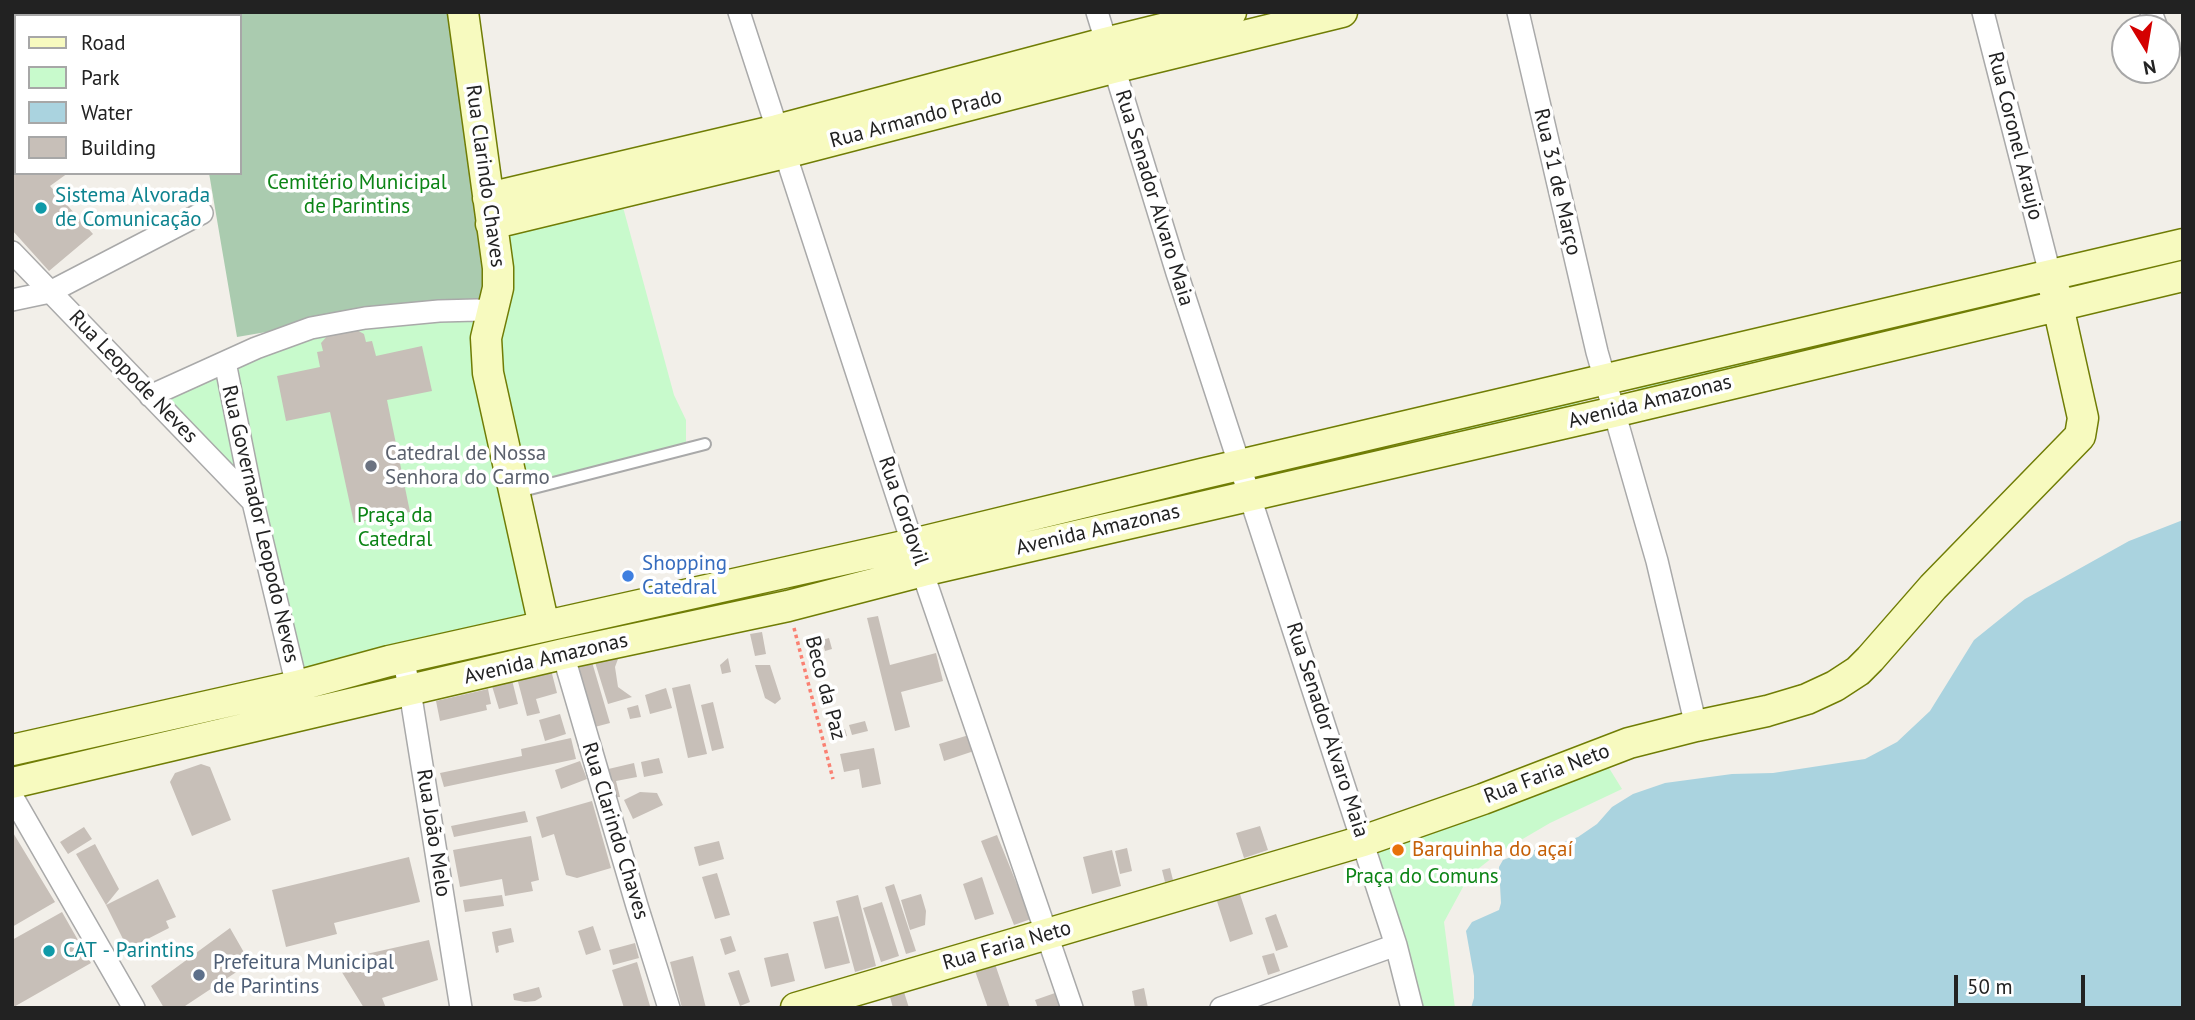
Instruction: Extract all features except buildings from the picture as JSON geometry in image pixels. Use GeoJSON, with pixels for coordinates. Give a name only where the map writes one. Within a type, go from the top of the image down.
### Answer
{"type":"FeatureCollection","features":[{"type":"Feature","properties":{"kind":"street","name":"Rua Clarindo Chaves"},"geometry":{"type":"LineString","coordinates":[[463,12],[499,278],[486,338],[488,373],[544,626]]}},
{"type":"Feature","properties":{"kind":"street","name":"Rua Cordovil"},"geometry":{"type":"LineString","coordinates":[[738,12],[918,557],[1072,1008]]}},
{"type":"Feature","properties":{"kind":"street","name":"Rua Senador Alvaro Maia"},"geometry":{"type":"LineString","coordinates":[[1097,12],[1225,423],[1396,945],[1412,1008]]}},
{"type":"Feature","properties":{"kind":"street","name":"Rua Armando Prado"},"geometry":{"type":"LineString","coordinates":[[1109,55],[1194,17],[1231,12]]}},
{"type":"Feature","properties":{"kind":"street","name":"Rua Armando Prado"},"geometry":{"type":"LineString","coordinates":[[489,211],[781,141],[1109,55],[1342,12]]}},
{"type":"Feature","properties":{"kind":"street","name":"Rua 31 de Março"},"geometry":{"type":"LineString","coordinates":[[1518,12],[1614,412]]}},
{"type":"Feature","properties":{"kind":"street","name":"Rua Coronel Araujo"},"geometry":{"type":"LineString","coordinates":[[1983,12],[2048,267]]}},
{"type":"Feature","properties":{"kind":"street"},"geometry":{"type":"LineString","coordinates":[[12,300],[50,292],[202,213]]}},
{"type":"Feature","properties":{"kind":"street","name":"Avenida Amazonas"},"geometry":{"type":"LineString","coordinates":[[12,783],[563,654],[788,606],[918,557],[1601,366],[2048,267],[2183,244]]}},
{"type":"Feature","properties":{"kind":"street","name":"Rua Leopode Neves"},"geometry":{"type":"LineString","coordinates":[[12,252],[253,502]]}},
{"type":"Feature","properties":{"kind":"street","name":"Rua Faria Neto"},"geometry":{"type":"LineString","coordinates":[[796,1008],[1363,841],[1629,743],[1767,711],[1807,699],[1835,686],[1858,671],[1933,587],[2076,441],[2082,431],[2083,418],[2048,267]]}},
{"type":"Feature","properties":{"kind":"street","name":"Avenida Amazonas"},"geometry":{"type":"LineString","coordinates":[[12,750],[297,686],[403,658],[544,626],[1250,495],[1614,412],[2183,276]]}},
{"type":"Feature","properties":{"kind":"street"},"geometry":{"type":"LineString","coordinates":[[150,396],[286,336],[335,322],[439,311],[477,310],[492,313]]}},
{"type":"Feature","properties":{"kind":"street","name":"Rua Governador Leopodo Neves"},"geometry":{"type":"LineString","coordinates":[[225,362],[253,502],[297,686]]}},
{"type":"Feature","properties":{"kind":"street"},"geometry":{"type":"LineString","coordinates":[[1614,412],[1657,561],[1696,726]]}},
{"type":"Feature","properties":{"kind":"street","name":"Rua Clarindo Chaves"},"geometry":{"type":"LineString","coordinates":[[563,654],[669,1008]]}},
{"type":"Feature","properties":{"kind":"street","name":"Rua João Melo"},"geometry":{"type":"LineString","coordinates":[[403,658],[461,1008]]}},
{"type":"Feature","properties":{"kind":"street"},"geometry":{"type":"LineString","coordinates":[[12,796],[134,1008]]}},
{"type":"Feature","properties":{"kind":"street"},"geometry":{"type":"LineString","coordinates":[[1221,1008],[1396,945]]}},
{"type":"Feature","properties":{"kind":"lane"},"geometry":{"type":"LineString","coordinates":[[515,493],[705,444]]}},
{"type":"Feature","properties":{"kind":"path","name":"Beco da Paz"},"geometry":{"type":"LineString","coordinates":[[788,606],[833,779]]}},
{"type":"Feature","properties":{"kind":"green space","name":"Cemitério Municipal de Parintins"},"geometry":{"type":"Polygon","coordinates":[[[451,12],[491,300],[237,337],[209,175],[242,175],[242,14],[182,14],[451,12]]]}},
{"type":"Feature","properties":{"kind":"green space","name":"Praça da Catedral"},"geometry":{"type":"Polygon","coordinates":[[[620,196],[674,395],[686,420],[686,449],[518,491],[548,626],[297,684],[257,500],[153,397],[284,337],[493,314],[493,228],[620,196]]]}},
{"type":"Feature","properties":{"kind":"green space"},"geometry":{"type":"Polygon","coordinates":[[[2031,287],[2034,302],[1639,396],[1636,379],[2031,287]]]}},
{"type":"Feature","properties":{"kind":"green space"},"geometry":{"type":"Polygon","coordinates":[[[1577,393],[1582,411],[1269,483],[1266,466],[1577,393]]]}},
{"type":"Feature","properties":{"kind":"green space","name":"Praça do Comuns"},"geometry":{"type":"Polygon","coordinates":[[[1601,755],[1622,789],[1550,823],[1497,854],[1469,876],[1444,922],[1455,1008],[1410,1008],[1373,853],[1601,755]]]}},
{"type":"Feature","properties":{"kind":"water"},"geometry":{"type":"Polygon","coordinates":[[[2183,520],[2183,1008],[1471,1008],[1474,976],[1466,931],[1472,922],[1499,910],[1499,867],[1503,860],[1578,837],[1597,824],[1612,807],[1633,794],[1665,783],[1732,774],[1773,773],[1865,759],[1897,742],[1930,711],[1974,640],[2025,599],[2129,541],[2183,520]]]}},
{"type":"Feature","properties":{"kind":"place","name":"Sistema Alvorada de Comunicação"},"geometry":{"type":"Point","coordinates":[41,208]}},
{"type":"Feature","properties":{"kind":"place","name":"Catedral de Nossa Senhora do Carmo"},"geometry":{"type":"Point","coordinates":[371,466]}},
{"type":"Feature","properties":{"kind":"place","name":"Shopping Catedral"},"geometry":{"type":"Point","coordinates":[628,576]}},
{"type":"Feature","properties":{"kind":"place","name":"Barquinha do açaí"},"geometry":{"type":"Point","coordinates":[1398,850]}},
{"type":"Feature","properties":{"kind":"place","name":"CAT - Parintins"},"geometry":{"type":"Point","coordinates":[49,951]}},
{"type":"Feature","properties":{"kind":"place","name":"Prefeitura Municipal de Parintins"},"geometry":{"type":"Point","coordinates":[199,975]}}]}
